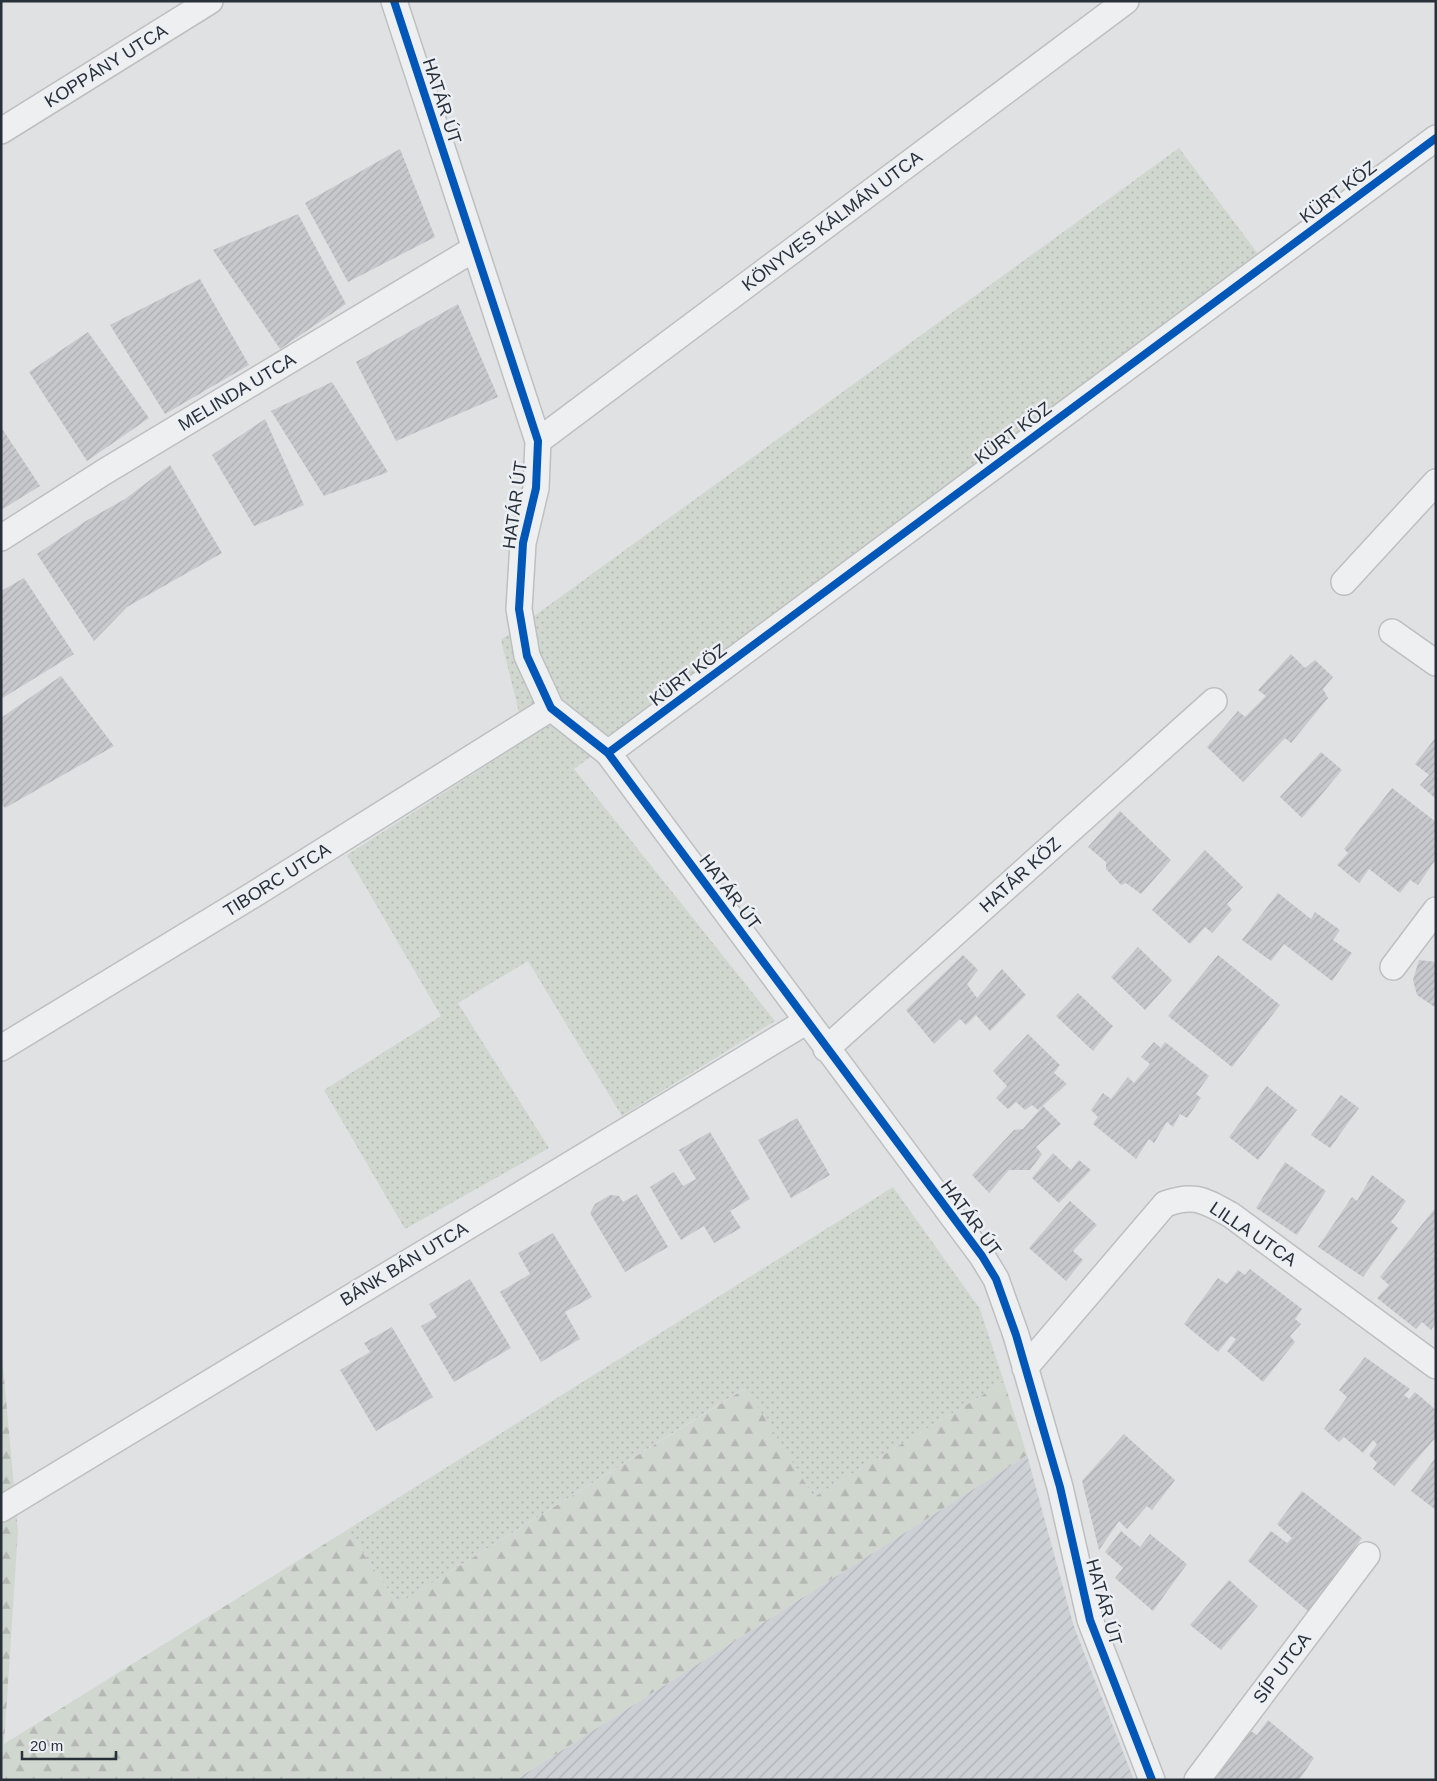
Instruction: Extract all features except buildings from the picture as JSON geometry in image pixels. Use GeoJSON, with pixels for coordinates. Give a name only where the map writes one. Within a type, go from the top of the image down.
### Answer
{"type":"FeatureCollection","features":[{"type":"Feature","properties":{"kind":"street","name":"KOPPÁNY UTCA"},"geometry":{"type":"LineString","coordinates":[[1,131],[210,1]]}},
{"type":"Feature","properties":{"kind":"street","name":"HATÁR ÚT"},"geometry":{"type":"LineString","coordinates":[[394,1],[474,249],[508,343],[538,441],[536,488],[523,543],[519,610],[527,656],[551,708],[608,753],[826,1049],[982,1256],[996,1279],[1006,1304],[1060,1488],[1090,1620],[1152,1780]]}},
{"type":"Feature","properties":{"kind":"street","name":"KÖNYVES KÁLMÁN UTCA"},"geometry":{"type":"LineString","coordinates":[[538,441],[1126,1]]}},
{"type":"Feature","properties":{"kind":"street","name":"KÜRT KÖZ"},"geometry":{"type":"LineString","coordinates":[[608,753],[1436,138]]}},
{"type":"Feature","properties":{"kind":"street","name":"MELINDA UTCA"},"geometry":{"type":"LineString","coordinates":[[1,538],[104,472],[474,249]]}},
{"type":"Feature","properties":{"kind":"street"},"geometry":{"type":"LineString","coordinates":[[1344,582],[1436,482]]}},
{"type":"Feature","properties":{"kind":"street"},"geometry":{"type":"LineString","coordinates":[[1392,632],[1436,663]]}},
{"type":"Feature","properties":{"kind":"street","name":"HATÁR KÖZ"},"geometry":{"type":"LineString","coordinates":[[826,1049],[1214,701]]}},
{"type":"Feature","properties":{"kind":"street","name":"TIBORC UTCA"},"geometry":{"type":"LineString","coordinates":[[1,1048],[253,895],[551,708]]}},
{"type":"Feature","properties":{"kind":"street"},"geometry":{"type":"LineString","coordinates":[[1393,967],[1436,910]]}},
{"type":"Feature","properties":{"kind":"street","name":"BÁNK BÁN UTCA"},"geometry":{"type":"LineString","coordinates":[[1,1509],[807,1021]]}},
{"type":"Feature","properties":{"kind":"street","name":"LILLA UTCA"},"geometry":{"type":"LineString","coordinates":[[1025,1368],[1165,1204],[1181,1198],[1200,1198],[1231,1215],[1436,1366]]}},
{"type":"Feature","properties":{"kind":"street","name":"SÍP UTCA"},"geometry":{"type":"LineString","coordinates":[[1197,1780],[1367,1556]]}},
{"type":"Feature","properties":{"kind":"shaded area"},"geometry":{"type":"Polygon","coordinates":[[[1027,1455],[1074,1627],[1134,1780],[515,1780],[1027,1455]]]}},
{"type":"Feature","properties":{"kind":"green space"},"geometry":{"type":"Polygon","coordinates":[[[1179,148],[1261,258],[574,769],[775,1021],[622,1116],[528,961],[458,1003],[549,1148],[405,1229],[324,1090],[441,1016],[347,855],[526,740],[501,640],[1179,148]]]}},
{"type":"Feature","properties":{"kind":"green space"},"geometry":{"type":"Polygon","coordinates":[[[893,1187],[980,1309],[1004,1382],[814,1497],[745,1388],[398,1604],[347,1530],[893,1187]]]}},
{"type":"Feature","properties":{"kind":"green space"},"geometry":{"type":"Polygon","coordinates":[[[1,1344],[18,1531],[4,1744],[347,1530],[398,1604],[746,1388],[814,1497],[1004,1382],[1027,1455],[515,1780],[1,1780],[1,1344]]]}},
{"type":"Feature","properties":{"kind":"cycle path"},"geometry":{"type":"LineString","coordinates":[[394,1],[538,441],[536,488],[523,543],[519,609],[527,656],[551,708],[608,753],[982,1256],[996,1279],[1016,1335],[1060,1487],[1090,1620],[1152,1780]]}},
{"type":"Feature","properties":{"kind":"cycle path"},"geometry":{"type":"LineString","coordinates":[[608,753],[1436,138]]}}]}
